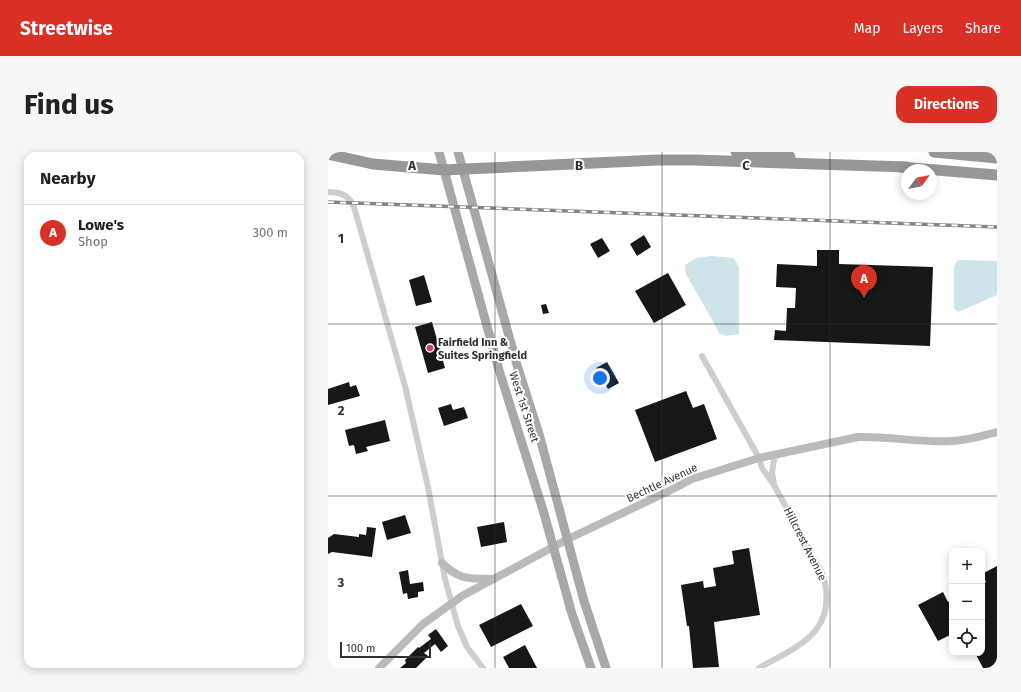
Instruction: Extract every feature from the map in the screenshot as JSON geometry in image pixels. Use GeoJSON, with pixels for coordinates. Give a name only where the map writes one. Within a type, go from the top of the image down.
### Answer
{"type":"FeatureCollection","features":[{"type":"Feature","properties":{"kind":"highway"},"geometry":{"type":"LineString","coordinates":[[736,152],[901,166]]}},
{"type":"Feature","properties":{"kind":"highway"},"geometry":{"type":"LineString","coordinates":[[934,152],[997,158]]}},
{"type":"Feature","properties":{"kind":"highway"},"geometry":{"type":"LineString","coordinates":[[328,154],[373,164],[444,170],[658,160],[901,167]]}},
{"type":"Feature","properties":{"kind":"highway"},"geometry":{"type":"LineString","coordinates":[[937,170],[997,175]]}},
{"type":"Feature","properties":{"kind":"main road","name":"West 1st Street"},"geometry":{"type":"LineString","coordinates":[[440,152],[499,370],[543,510],[572,614],[591,668]]}},
{"type":"Feature","properties":{"kind":"main road","name":"West 1st Street"},"geometry":{"type":"LineString","coordinates":[[458,152],[517,365],[539,434],[584,601],[606,668]]}},
{"type":"Feature","properties":{"kind":"street"},"geometry":{"type":"LineString","coordinates":[[328,192],[345,195],[354,207],[405,386],[428,487],[451,603],[462,637],[483,668]]}},
{"type":"Feature","properties":{"kind":"street","name":"Hillcrest Avenue"},"geometry":{"type":"LineString","coordinates":[[702,356],[759,458],[762,468],[774,485],[823,575],[826,585],[827,603],[822,620],[811,636],[795,648],[759,668]]}},
{"type":"Feature","properties":{"kind":"street","name":"Bechtle Avenue"},"geometry":{"type":"LineString","coordinates":[[383,667],[423,624],[451,603],[492,579],[568,539],[692,479],[759,458],[858,437],[952,441],[971,439],[997,432]]}},
{"type":"Feature","properties":{"kind":"street","name":"Hillcrest Avenue"},"geometry":{"type":"LineString","coordinates":[[774,485],[772,472],[775,455]]}},
{"type":"Feature","properties":{"kind":"street"},"geometry":{"type":"LineString","coordinates":[[442,563],[461,577],[468,579],[492,579]]}},
{"type":"Feature","properties":{"kind":"water"},"geometry":{"type":"Polygon","coordinates":[[[711,256],[734,258],[739,267],[739,334],[726,336],[720,334],[686,274],[685,265],[696,258],[711,256]]]}},
{"type":"Feature","properties":{"kind":"water"},"geometry":{"type":"Polygon","coordinates":[[[957,261],[997,261],[997,295],[958,312],[954,308],[954,267],[957,261]]]}},
{"type":"Feature","properties":{"kind":"building"},"geometry":{"type":"Polygon","coordinates":[[[644,235],[651,247],[637,256],[630,244],[644,235]]]}},
{"type":"Feature","properties":{"kind":"building"},"geometry":{"type":"Polygon","coordinates":[[[602,238],[610,251],[598,258],[590,244],[602,238]]]}},
{"type":"Feature","properties":{"kind":"building"},"geometry":{"type":"Polygon","coordinates":[[[817,250],[839,250],[839,264],[933,267],[930,346],[774,340],[775,330],[786,331],[787,308],[795,308],[796,288],[776,287],[777,264],[817,266],[817,250]]]}},
{"type":"Feature","properties":{"kind":"building"},"geometry":{"type":"Polygon","coordinates":[[[668,273],[686,305],[654,323],[635,291],[668,273]]]}},
{"type":"Feature","properties":{"kind":"building"},"geometry":{"type":"Polygon","coordinates":[[[424,275],[432,302],[416,306],[409,280],[424,275]]]}},
{"type":"Feature","properties":{"kind":"building"},"geometry":{"type":"Polygon","coordinates":[[[546,304],[549,313],[543,314],[541,305],[546,304]]]}},
{"type":"Feature","properties":{"kind":"building","name":"Fairfield Inn & Suites Springfield"},"geometry":{"type":"Polygon","coordinates":[[[432,322],[445,368],[428,373],[415,327],[432,322]]]}},
{"type":"Feature","properties":{"kind":"building"},"geometry":{"type":"Polygon","coordinates":[[[607,362],[619,383],[608,389],[596,368],[607,362]]]}},
{"type":"Feature","properties":{"kind":"building"},"geometry":{"type":"Polygon","coordinates":[[[349,382],[350,387],[356,385],[360,396],[328,405],[328,389],[349,382]]]}},
{"type":"Feature","properties":{"kind":"building"},"geometry":{"type":"Polygon","coordinates":[[[686,391],[693,408],[704,404],[717,439],[655,462],[635,410],[686,391]]]}},
{"type":"Feature","properties":{"kind":"building"},"geometry":{"type":"Polygon","coordinates":[[[451,404],[453,410],[464,407],[468,418],[444,426],[438,408],[451,404]]]}},
{"type":"Feature","properties":{"kind":"building"},"geometry":{"type":"Polygon","coordinates":[[[385,420],[390,441],[366,447],[368,451],[356,454],[354,445],[349,446],[345,430],[385,420]]]}},
{"type":"Feature","properties":{"kind":"building"},"geometry":{"type":"Polygon","coordinates":[[[405,515],[411,533],[387,540],[382,522],[405,515]]]}},
{"type":"Feature","properties":{"kind":"building"},"geometry":{"type":"Polygon","coordinates":[[[504,522],[507,542],[481,547],[477,527],[504,522]]]}},
{"type":"Feature","properties":{"kind":"building"},"geometry":{"type":"Polygon","coordinates":[[[367,527],[376,528],[372,557],[332,552],[328,554],[328,538],[334,534],[359,537],[359,534],[366,535],[367,527]]]}},
{"type":"Feature","properties":{"kind":"building"},"geometry":{"type":"Polygon","coordinates":[[[749,548],[760,615],[714,622],[719,667],[693,668],[689,626],[687,626],[681,585],[703,581],[704,588],[716,586],[713,568],[734,564],[732,551],[749,548]]]}},
{"type":"Feature","properties":{"kind":"building"},"geometry":{"type":"Polygon","coordinates":[[[997,566],[997,667],[994,668],[983,668],[977,656],[985,656],[985,572],[997,566]]]}},
{"type":"Feature","properties":{"kind":"building"},"geometry":{"type":"Polygon","coordinates":[[[408,570],[410,584],[423,582],[424,591],[418,592],[418,597],[408,599],[407,593],[403,594],[399,572],[408,570]]]}},
{"type":"Feature","properties":{"kind":"building"},"geometry":{"type":"Polygon","coordinates":[[[943,592],[949,602],[949,636],[938,641],[918,605],[943,592]]]}},
{"type":"Feature","properties":{"kind":"building"},"geometry":{"type":"Polygon","coordinates":[[[521,604],[533,626],[491,647],[479,625],[521,604]]]}},
{"type":"Feature","properties":{"kind":"building"},"geometry":{"type":"Polygon","coordinates":[[[436,629],[448,646],[441,652],[435,644],[424,653],[428,656],[416,668],[400,668],[406,663],[405,660],[418,647],[419,648],[431,639],[428,635],[436,629]]]}},
{"type":"Feature","properties":{"kind":"building"},"geometry":{"type":"Polygon","coordinates":[[[525,645],[537,668],[509,668],[503,657],[525,645]]]}},
{"type":"Feature","properties":{"kind":"railway"},"geometry":{"type":"LineString","coordinates":[[328,202],[997,227]]}},
{"type":"Feature","properties":{"kind":"place","name":"Lowe's"},"geometry":{"type":"Point","coordinates":[864,298]}},
{"type":"Feature","properties":{"kind":"place","name":"Fairfield Inn & Suites Springfield"},"geometry":{"type":"Point","coordinates":[430,348]}}]}
